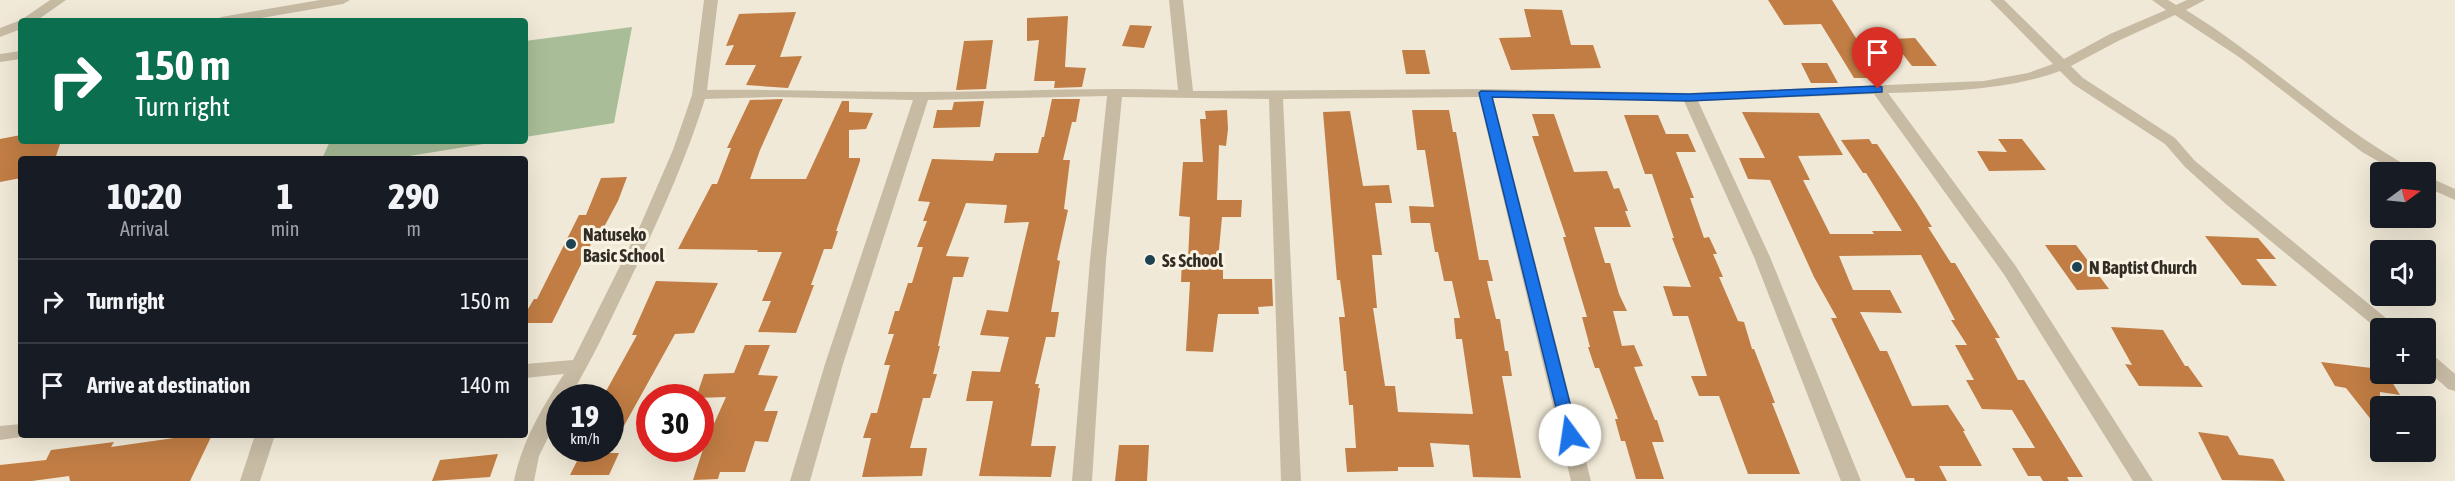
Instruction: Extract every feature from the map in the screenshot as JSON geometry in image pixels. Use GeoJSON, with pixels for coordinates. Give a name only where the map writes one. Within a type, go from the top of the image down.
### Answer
{"type":"FeatureCollection","features":[{"type":"Feature","properties":{"kind":"street"},"geometry":{"type":"LineString","coordinates":[[32,18],[59,0]]}},
{"type":"Feature","properties":{"kind":"street"},"geometry":{"type":"LineString","coordinates":[[238,18],[343,0]]}},
{"type":"Feature","properties":{"kind":"street"},"geometry":{"type":"LineString","coordinates":[[524,481],[529,456],[546,420],[579,366],[648,226],[681,150],[699,95],[711,0]]}},
{"type":"Feature","properties":{"kind":"street"},"geometry":{"type":"LineString","coordinates":[[1176,0],[1186,95]]}},
{"type":"Feature","properties":{"kind":"street"},"geometry":{"type":"LineString","coordinates":[[1997,0],[2062,66],[2098,95],[2170,141],[2190,164],[2233,201],[2377,318]]}},
{"type":"Feature","properties":{"kind":"street"},"geometry":{"type":"LineString","coordinates":[[2159,0],[2238,50],[2348,137],[2388,162]]}},
{"type":"Feature","properties":{"kind":"street"},"geometry":{"type":"LineString","coordinates":[[699,95],[775,93],[922,96],[1115,92],[1186,95],[1485,93],[1689,97],[1984,85],[2031,77],[2062,66],[2088,50],[2198,0]]}},
{"type":"Feature","properties":{"kind":"street"},"geometry":{"type":"LineString","coordinates":[[0,33],[18,25]]}},
{"type":"Feature","properties":{"kind":"street"},"geometry":{"type":"LineString","coordinates":[[0,58],[18,55]]}},
{"type":"Feature","properties":{"kind":"street"},"geometry":{"type":"LineString","coordinates":[[1878,89],[2009,269],[2143,481]]}},
{"type":"Feature","properties":{"kind":"street"},"geometry":{"type":"LineString","coordinates":[[1082,481],[1098,260],[1115,92]]}},
{"type":"Feature","properties":{"kind":"street"},"geometry":{"type":"LineString","coordinates":[[1485,93],[1581,481]]}},
{"type":"Feature","properties":{"kind":"street"},"geometry":{"type":"LineString","coordinates":[[1276,95],[1291,481]]}},
{"type":"Feature","properties":{"kind":"street"},"geometry":{"type":"LineString","coordinates":[[800,481],[834,364],[922,96]]}},
{"type":"Feature","properties":{"kind":"street"},"geometry":{"type":"LineString","coordinates":[[1689,97],[1762,256],[1851,481]]}},
{"type":"Feature","properties":{"kind":"street"},"geometry":{"type":"LineString","coordinates":[[2436,186],[2455,195]]}},
{"type":"Feature","properties":{"kind":"street"},"geometry":{"type":"LineString","coordinates":[[528,371],[579,366]]}},
{"type":"Feature","properties":{"kind":"street"},"geometry":{"type":"LineString","coordinates":[[2436,368],[2455,384]]}},
{"type":"Feature","properties":{"kind":"street"},"geometry":{"type":"LineString","coordinates":[[250,481],[264,438]]}},
{"type":"Feature","properties":{"kind":"green space"},"geometry":{"type":"Polygon","coordinates":[[[632,27],[614,123],[528,137],[528,41],[632,27]]]}},
{"type":"Feature","properties":{"kind":"green space"},"geometry":{"type":"Polygon","coordinates":[[[329,144],[484,144],[410,156],[323,156],[329,144]]]}},
{"type":"Feature","properties":{"kind":"building"},"geometry":{"type":"Polygon","coordinates":[[[1768,0],[1832,0],[1881,78],[1854,78],[1821,24],[1784,25],[1768,0]]]}},
{"type":"Feature","properties":{"kind":"building"},"geometry":{"type":"Polygon","coordinates":[[[1524,9],[1562,10],[1571,45],[1593,45],[1601,68],[1511,70],[1499,38],[1531,37],[1524,9]]]}},
{"type":"Feature","properties":{"kind":"building"},"geometry":{"type":"Polygon","coordinates":[[[796,12],[780,57],[802,56],[788,88],[746,85],[756,65],[725,65],[734,45],[726,46],[739,14],[796,12]]]}},
{"type":"Feature","properties":{"kind":"building"},"geometry":{"type":"Polygon","coordinates":[[[1068,16],[1065,67],[1086,68],[1082,87],[1054,88],[1055,81],[1034,81],[1039,40],[1027,41],[1027,18],[1068,16]]]}},
{"type":"Feature","properties":{"kind":"building"},"geometry":{"type":"Polygon","coordinates":[[[1130,25],[1152,26],[1144,48],[1122,46],[1130,25]]]}},
{"type":"Feature","properties":{"kind":"building"},"geometry":{"type":"Polygon","coordinates":[[[1915,38],[1937,66],[1912,66],[1891,39],[1915,38]]]}},
{"type":"Feature","properties":{"kind":"building"},"geometry":{"type":"Polygon","coordinates":[[[993,40],[986,89],[956,90],[964,41],[993,40]]]}},
{"type":"Feature","properties":{"kind":"building"},"geometry":{"type":"Polygon","coordinates":[[[1402,50],[1425,50],[1430,74],[1406,74],[1402,50]]]}},
{"type":"Feature","properties":{"kind":"building"},"geometry":{"type":"Polygon","coordinates":[[[1801,63],[1827,63],[1838,83],[1811,83],[1801,63]]]}},
{"type":"Feature","properties":{"kind":"building"},"geometry":{"type":"Polygon","coordinates":[[[783,99],[760,150],[750,179],[806,179],[842,101],[849,101],[849,112],[873,113],[866,129],[849,130],[849,158],[860,158],[860,161],[832,249],[824,249],[811,285],[814,285],[796,333],[758,332],[771,301],[762,301],[782,252],[678,249],[712,184],[717,184],[731,148],[727,148],[750,100],[783,99]]]}},
{"type":"Feature","properties":{"kind":"building"},"geometry":{"type":"Polygon","coordinates":[[[1052,99],[1080,99],[1076,122],[1072,122],[1063,160],[1070,160],[1064,209],[1068,210],[1057,260],[1060,261],[1051,312],[1059,312],[1055,337],[1046,337],[1035,384],[1039,384],[1038,388],[1040,388],[1031,446],[1056,446],[1051,477],[979,476],[993,401],[966,401],[972,371],[1000,372],[1009,337],[980,335],[987,310],[1008,312],[1029,222],[1004,223],[1007,205],[966,203],[946,256],[969,257],[963,277],[953,277],[933,374],[937,374],[930,398],[923,398],[910,448],[927,448],[922,476],[862,477],[871,438],[863,438],[871,413],[877,413],[890,365],[884,365],[894,334],[888,334],[895,311],[899,311],[908,283],[912,283],[923,247],[917,247],[927,221],[923,221],[930,202],[918,201],[932,159],[993,161],[995,153],[1038,153],[1052,99]]]}},
{"type":"Feature","properties":{"kind":"building"},"geometry":{"type":"Polygon","coordinates":[[[984,101],[980,127],[933,128],[937,110],[952,110],[954,102],[984,101]]]}},
{"type":"Feature","properties":{"kind":"building"},"geometry":{"type":"Polygon","coordinates":[[[1227,110],[1226,146],[1219,145],[1217,200],[1242,200],[1241,217],[1222,217],[1218,260],[1223,260],[1223,279],[1272,279],[1273,306],[1258,307],[1259,314],[1218,314],[1213,352],[1186,351],[1190,282],[1181,282],[1182,260],[1188,260],[1190,217],[1179,216],[1183,162],[1203,162],[1200,119],[1206,119],[1205,111],[1227,110]]]}},
{"type":"Feature","properties":{"kind":"building"},"geometry":{"type":"Polygon","coordinates":[[[1412,110],[1449,110],[1453,132],[1456,132],[1479,260],[1488,260],[1493,281],[1487,281],[1496,319],[1500,319],[1505,351],[1508,351],[1512,376],[1502,376],[1521,478],[1473,477],[1469,445],[1430,443],[1434,467],[1398,467],[1398,471],[1347,472],[1345,448],[1356,448],[1353,405],[1349,405],[1346,371],[1344,371],[1339,317],[1345,317],[1340,280],[1337,280],[1323,112],[1350,111],[1363,186],[1389,185],[1392,203],[1375,203],[1382,255],[1372,255],[1377,308],[1373,308],[1385,386],[1395,386],[1398,412],[1473,414],[1462,339],[1456,339],[1454,318],[1460,318],[1452,281],[1444,281],[1438,252],[1435,252],[1430,223],[1411,223],[1409,206],[1434,207],[1425,150],[1417,150],[1412,110]]]}},
{"type":"Feature","properties":{"kind":"building"},"geometry":{"type":"Polygon","coordinates":[[[1742,112],[1819,113],[1843,155],[1798,156],[1810,180],[1803,180],[1830,234],[1874,234],[1872,231],[1902,231],[1866,173],[1863,173],[1841,140],[1869,139],[1872,144],[1877,144],[1917,203],[1932,227],[1928,227],[1951,263],[1955,263],[2000,338],[1995,338],[2018,380],[2024,380],[2083,477],[2067,477],[2069,481],[2043,481],[2040,476],[2028,476],[2012,448],[2035,448],[2012,410],[1982,409],[1966,380],[1974,380],[1955,345],[1967,345],[1951,320],[1955,320],[1921,255],[1839,256],[1853,290],[1890,290],[1902,313],[1860,312],[1880,351],[1887,351],[1912,406],[1948,405],[1965,431],[1963,431],[1982,466],[1939,466],[1947,481],[1915,481],[1914,478],[1906,478],[1831,318],[1837,318],[1814,277],[1770,180],[1748,179],[1739,158],[1765,158],[1742,112]]]}},
{"type":"Feature","properties":{"kind":"building"},"geometry":{"type":"Polygon","coordinates":[[[1532,114],[1554,114],[1574,172],[1607,171],[1614,189],[1619,188],[1628,211],[1625,211],[1631,227],[1594,227],[1605,263],[1610,263],[1619,294],[1627,311],[1613,311],[1622,346],[1634,345],[1643,366],[1634,367],[1664,442],[1652,442],[1664,479],[1636,479],[1625,441],[1621,441],[1615,419],[1618,419],[1599,368],[1595,368],[1588,347],[1590,347],[1582,317],[1587,317],[1563,237],[1566,237],[1532,136],[1539,136],[1532,114]]]}},
{"type":"Feature","properties":{"kind":"building"},"geometry":{"type":"Polygon","coordinates":[[[1624,115],[1658,115],[1666,134],[1688,134],[1696,152],[1676,152],[1694,198],[1690,198],[1704,238],[1709,237],[1717,254],[1713,254],[1723,277],[1719,277],[1738,321],[1744,322],[1752,349],[1754,349],[1775,403],[1772,403],[1800,474],[1748,474],[1719,396],[1699,396],[1691,376],[1707,376],[1688,316],[1673,316],[1663,286],[1691,287],[1672,238],[1674,238],[1652,174],[1645,174],[1624,115]]]}},
{"type":"Feature","properties":{"kind":"building"},"geometry":{"type":"Polygon","coordinates":[[[18,136],[18,144],[60,144],[56,156],[18,156],[18,179],[0,182],[0,139],[18,136]]]}},
{"type":"Feature","properties":{"kind":"building"},"geometry":{"type":"Polygon","coordinates":[[[1998,139],[2022,139],[2046,170],[1989,171],[1977,151],[2007,152],[1998,139]]]}},
{"type":"Feature","properties":{"kind":"building"},"geometry":{"type":"Polygon","coordinates":[[[627,177],[618,201],[597,240],[593,240],[552,323],[528,323],[528,309],[534,299],[537,299],[579,215],[586,215],[601,178],[627,177]]]}},
{"type":"Feature","properties":{"kind":"building"},"geometry":{"type":"Polygon","coordinates":[[[2205,236],[2258,238],[2276,259],[2256,259],[2277,286],[2242,285],[2205,236]]]}},
{"type":"Feature","properties":{"kind":"building","name":"N Baptist Church"},"geometry":{"type":"Polygon","coordinates":[[[2045,245],[2076,245],[2109,289],[2077,290],[2045,245]]]}},
{"type":"Feature","properties":{"kind":"building"},"geometry":{"type":"Polygon","coordinates":[[[656,281],[718,283],[694,333],[675,334],[647,384],[636,384],[636,404],[624,426],[624,384],[610,384],[637,335],[632,335],[656,281]]]}},
{"type":"Feature","properties":{"kind":"building"},"geometry":{"type":"Polygon","coordinates":[[[2111,327],[2163,330],[2185,366],[2188,366],[2203,387],[2139,386],[2125,364],[2132,365],[2111,327]]]}},
{"type":"Feature","properties":{"kind":"building"},"geometry":{"type":"Polygon","coordinates":[[[745,345],[770,345],[758,375],[778,376],[764,411],[778,411],[768,442],[755,441],[745,472],[720,472],[718,479],[693,480],[699,462],[714,462],[714,424],[726,397],[714,397],[714,384],[701,384],[704,374],[734,373],[745,345]]]}},
{"type":"Feature","properties":{"kind":"building"},"geometry":{"type":"Polygon","coordinates":[[[2321,362],[2370,368],[2370,384],[2393,384],[2400,395],[2380,392],[2380,396],[2370,396],[2370,418],[2346,388],[2335,386],[2321,362]]]}},
{"type":"Feature","properties":{"kind":"building"},"geometry":{"type":"Polygon","coordinates":[[[2198,432],[2228,436],[2239,455],[2273,459],[2285,481],[2222,480],[2198,432]]]}},
{"type":"Feature","properties":{"kind":"building"},"geometry":{"type":"Polygon","coordinates":[[[174,438],[211,438],[190,481],[70,481],[69,476],[32,481],[0,481],[0,465],[46,460],[51,450],[114,442],[111,447],[174,438]]]}},
{"type":"Feature","properties":{"kind":"building"},"geometry":{"type":"Polygon","coordinates":[[[1119,445],[1149,445],[1147,481],[1115,481],[1119,445]]]}},
{"type":"Feature","properties":{"kind":"building"},"geometry":{"type":"Polygon","coordinates":[[[498,454],[490,477],[432,481],[440,460],[498,454]]]}},
{"type":"Feature","properties":{"kind":"building"},"geometry":{"type":"Polygon","coordinates":[[[576,462],[615,462],[609,475],[570,475],[576,462]]]}},
{"type":"Feature","properties":{"kind":"place","name":"Natuseko Basic School"},"geometry":{"type":"Point","coordinates":[571,244]}},
{"type":"Feature","properties":{"kind":"place","name":"Ss School"},"geometry":{"type":"Point","coordinates":[1150,260]}},
{"type":"Feature","properties":{"kind":"place","name":"N Baptist Church"},"geometry":{"type":"Point","coordinates":[2077,267]}},
{"type":"Feature","properties":{"kind":"route"},"geometry":{"type":"LineString","coordinates":[[1570,435],[1485,93],[1689,97],[1878,89]]}}]}
